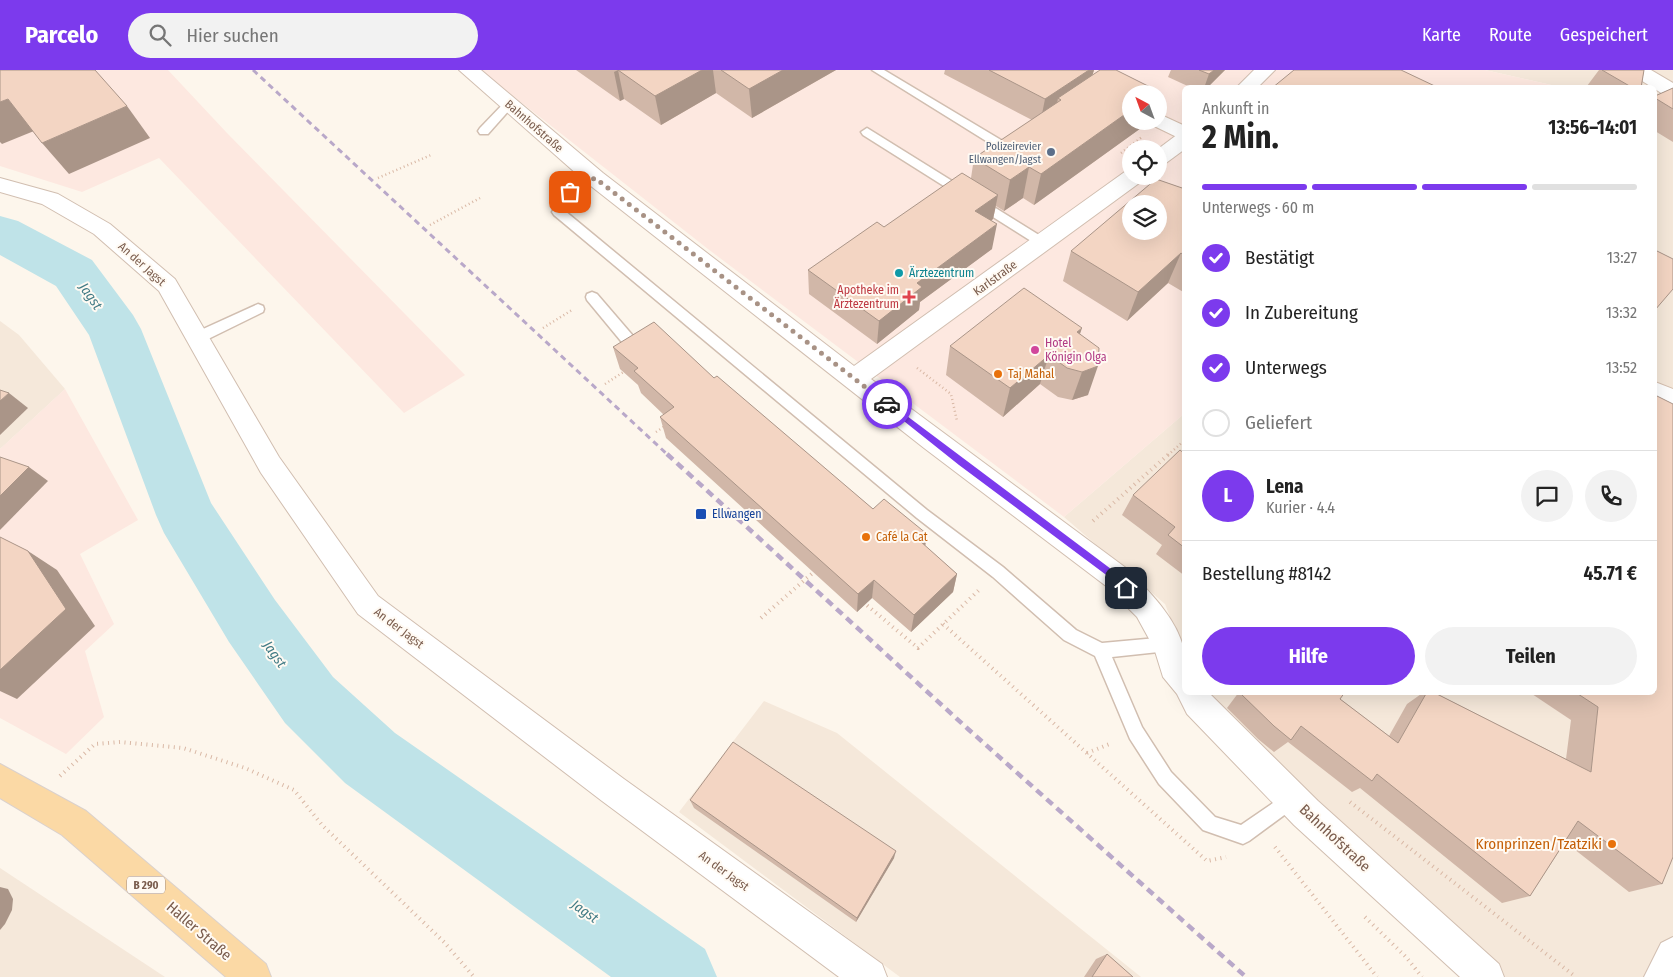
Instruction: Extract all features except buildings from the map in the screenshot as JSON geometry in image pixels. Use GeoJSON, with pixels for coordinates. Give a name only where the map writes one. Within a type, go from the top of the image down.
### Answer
{"type":"FeatureCollection","features":[{"type":"Feature","properties":{"kind":"main road","name":"Haller Straße"},"geometry":{"type":"LineString","coordinates":[[0,780],[74,823],[253,977]]}},
{"type":"Feature","properties":{"kind":"street","name":"Bahnhofstraße"},"geometry":{"type":"LineString","coordinates":[[469,70],[595,178],[855,378],[933,441],[1069,544],[1116,577],[1147,608],[1168,644],[1174,667],[1182,679]]}},
{"type":"Feature","properties":{"kind":"street"},"geometry":{"type":"LineString","coordinates":[[1248,85],[1265,70]]}},
{"type":"Feature","properties":{"kind":"street"},"geometry":{"type":"LineString","coordinates":[[1638,70],[1673,92]]}},
{"type":"Feature","properties":{"kind":"street"},"geometry":{"type":"LineString","coordinates":[[1168,125],[1182,132]]}},
{"type":"Feature","properties":{"kind":"street"},"geometry":{"type":"LineString","coordinates":[[1167,152],[1182,141]]}},
{"type":"Feature","properties":{"kind":"street","name":"An der Jagst"},"geometry":{"type":"LineString","coordinates":[[0,185],[50,199],[102,229],[167,285],[270,465],[368,605],[613,790],[869,977]]}},
{"type":"Feature","properties":{"kind":"street","name":"Karlstraße"},"geometry":{"type":"LineString","coordinates":[[855,378],[1122,185]]}},
{"type":"Feature","properties":{"kind":"street"},"geometry":{"type":"LineString","coordinates":[[1657,393],[1673,400]]}},
{"type":"Feature","properties":{"kind":"street","name":"Bahnhofstraße"},"geometry":{"type":"LineString","coordinates":[[1193,695],[1198,704],[1292,799],[1486,977]]}},
{"type":"Feature","properties":{"kind":"street"},"geometry":{"type":"LineString","coordinates":[[1662,977],[1673,955]]}},
{"type":"Feature","properties":{"kind":"lane"},"geometry":{"type":"LineString","coordinates":[[877,70],[1011,151],[1026,141]]}},
{"type":"Feature","properties":{"kind":"lane"},"geometry":{"type":"LineString","coordinates":[[484,131],[509,104]]}},
{"type":"Feature","properties":{"kind":"lane"},"geometry":{"type":"LineString","coordinates":[[867,132],[1043,243]]}},
{"type":"Feature","properties":{"kind":"lane"},"geometry":{"type":"LineString","coordinates":[[595,178],[570,192],[558,212],[922,514],[998,572],[1070,635],[1101,651],[1168,644]]}},
{"type":"Feature","properties":{"kind":"lane"},"geometry":{"type":"LineString","coordinates":[[592,297],[635,348]]}},
{"type":"Feature","properties":{"kind":"lane"},"geometry":{"type":"LineString","coordinates":[[197,338],[258,309]]}},
{"type":"Feature","properties":{"kind":"lane"},"geometry":{"type":"LineString","coordinates":[[1101,651],[1136,733],[1165,778],[1209,824],[1243,835],[1292,799]]}},
{"type":"Feature","properties":{"kind":"path"},"geometry":{"type":"LineString","coordinates":[[378,178],[431,155]]}},
{"type":"Feature","properties":{"kind":"path"},"geometry":{"type":"LineString","coordinates":[[430,225],[480,198]]}},
{"type":"Feature","properties":{"kind":"path"},"geometry":{"type":"LineString","coordinates":[[544,328],[592,297]]}},
{"type":"Feature","properties":{"kind":"path"},"geometry":{"type":"LineString","coordinates":[[605,384],[628,369]]}},
{"type":"Feature","properties":{"kind":"path"},"geometry":{"type":"LineString","coordinates":[[656,432],[672,421]]}},
{"type":"Feature","properties":{"kind":"path"},"geometry":{"type":"LineString","coordinates":[[1069,544],[1182,443]]}},
{"type":"Feature","properties":{"kind":"path"},"geometry":{"type":"LineString","coordinates":[[761,618],[821,565]]}},
{"type":"Feature","properties":{"kind":"path"},"geometry":{"type":"LineString","coordinates":[[860,599],[918,648],[998,572]]}},
{"type":"Feature","properties":{"kind":"path"},"geometry":{"type":"LineString","coordinates":[[943,624],[1207,861],[1236,855]]}},
{"type":"Feature","properties":{"kind":"path"},"geometry":{"type":"LineString","coordinates":[[34,800],[95,744],[120,742],[184,748],[245,768],[294,790],[322,825],[444,942],[474,977]]}},
{"type":"Feature","properties":{"kind":"path"},"geometry":{"type":"LineString","coordinates":[[1345,799],[1576,977]]}},
{"type":"Feature","properties":{"kind":"path"},"geometry":{"type":"LineString","coordinates":[[1265,849],[1275,847],[1377,977]]}},
{"type":"Feature","properties":{"kind":"shaded area"},"geometry":{"type":"Polygon","coordinates":[[[0,70],[168,70],[227,133],[465,375],[404,413],[159,158],[82,192],[0,166],[0,70]]]}},
{"type":"Feature","properties":{"kind":"shaded area"},"geometry":{"type":"Polygon","coordinates":[[[480,70],[1485,70],[1551,85],[1182,85],[1182,416],[1064,517],[708,249],[480,70]]]}},
{"type":"Feature","properties":{"kind":"shaded area"},"geometry":{"type":"Polygon","coordinates":[[[1485,70],[1673,70],[1673,977],[1505,977],[1200,695],[1657,695],[1657,85],[1551,85],[1485,70]]]}},
{"type":"Feature","properties":{"kind":"shaded area"},"geometry":{"type":"Polygon","coordinates":[[[0,321],[19,335],[65,389],[0,449],[0,321]]]}},
{"type":"Feature","properties":{"kind":"shaded area"},"geometry":{"type":"Polygon","coordinates":[[[65,389],[138,520],[80,554],[114,624],[85,651],[104,717],[66,754],[0,718],[0,449],[65,389]]]}},
{"type":"Feature","properties":{"kind":"shaded area"},"geometry":{"type":"Polygon","coordinates":[[[1182,416],[1182,647],[1165,604],[1064,517],[1182,416]]]}},
{"type":"Feature","properties":{"kind":"shaded area"},"geometry":{"type":"Polygon","coordinates":[[[764,701],[837,733],[1141,977],[900,977],[679,812],[764,701]]]}},
{"type":"Feature","properties":{"kind":"shaded area"},"geometry":{"type":"Polygon","coordinates":[[[0,868],[165,977],[0,977],[0,868]]]}},
{"type":"Feature","properties":{"kind":"waterway","name":"Jagst"},"geometry":{"type":"LineString","coordinates":[[0,233],[74,273],[114,329],[186,515],[252,621],[309,700],[370,758],[677,977]]}},
{"type":"Feature","properties":{"kind":"railway"},"geometry":{"type":"LineString","coordinates":[[253,70],[668,455]]}},
{"type":"Feature","properties":{"kind":"railway"},"geometry":{"type":"LineString","coordinates":[[667,454],[968,729],[1246,977]]}},
{"type":"Feature","properties":{"kind":"way so far"},"geometry":{"type":"LineString","coordinates":[[570,192],[595,178],[887,404]]}},
{"type":"Feature","properties":{"kind":"place","name":"Polizeirevier Ellwangen/Jagst"},"geometry":{"type":"Point","coordinates":[1051,152]}},
{"type":"Feature","properties":{"kind":"place","name":"Ärztezentrum"},"geometry":{"type":"Point","coordinates":[899,273]}},
{"type":"Feature","properties":{"kind":"place","name":"Apotheke im Ärztezentrum"},"geometry":{"type":"Point","coordinates":[909,297]}},
{"type":"Feature","properties":{"kind":"place","name":"Hotel Königin Olga"},"geometry":{"type":"Point","coordinates":[1035,350]}},
{"type":"Feature","properties":{"kind":"place","name":"Taj Mahal"},"geometry":{"type":"Point","coordinates":[998,374]}},
{"type":"Feature","properties":{"kind":"place","name":"Ellwangen"},"geometry":{"type":"Point","coordinates":[701,514]}},
{"type":"Feature","properties":{"kind":"place","name":"Café la Cat"},"geometry":{"type":"Point","coordinates":[866,537]}},
{"type":"Feature","properties":{"kind":"place","name":"Kronprinzen/Tzatziki"},"geometry":{"type":"Point","coordinates":[1612,844]}},
{"type":"Feature","properties":{"kind":"route"},"geometry":{"type":"LineString","coordinates":[[887,404],[1069,544],[1116,577],[1126,588]]}}]}
